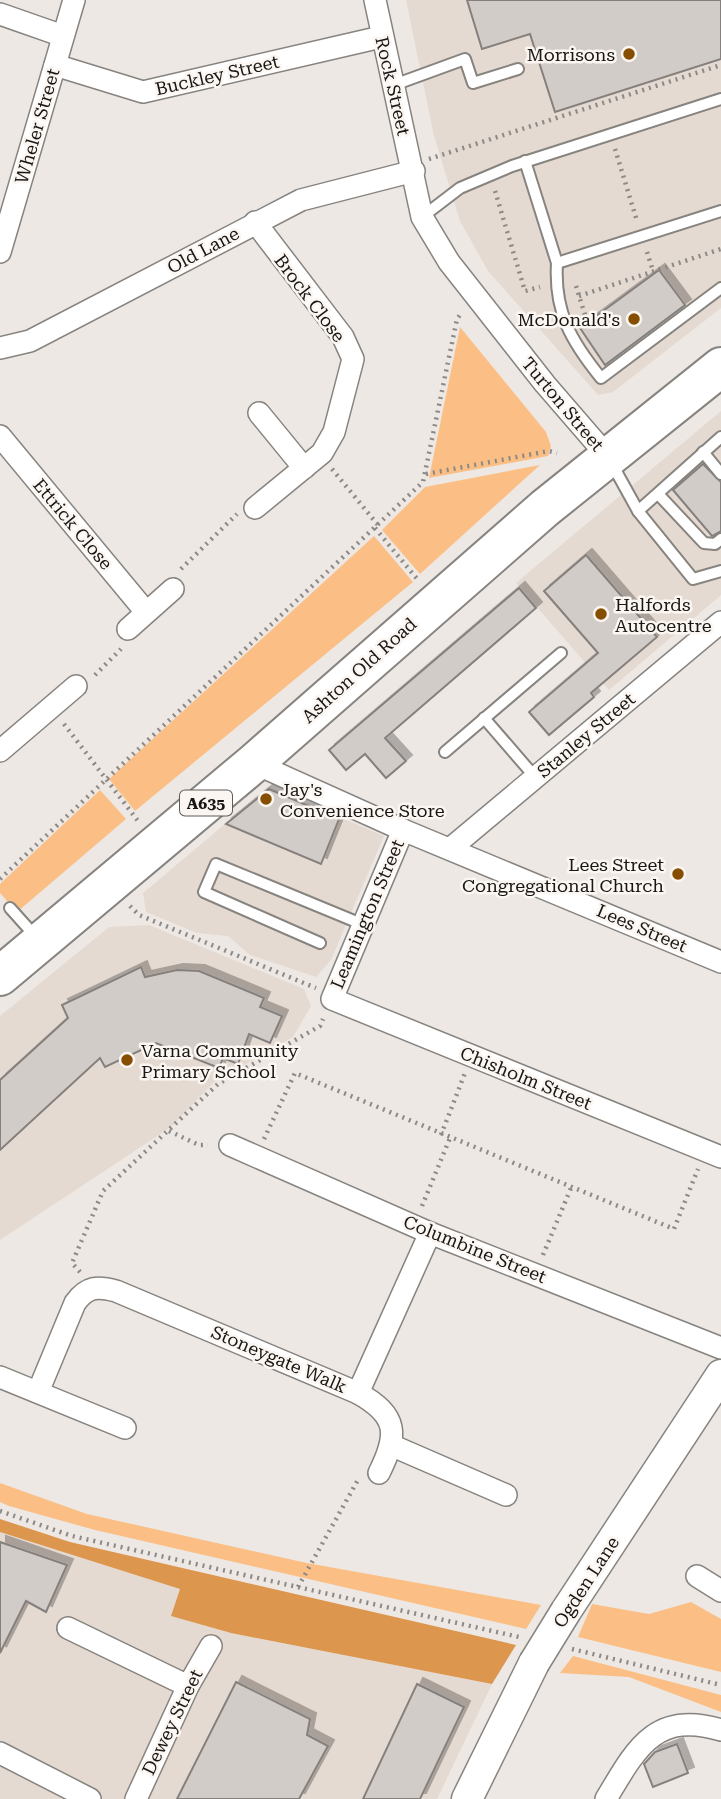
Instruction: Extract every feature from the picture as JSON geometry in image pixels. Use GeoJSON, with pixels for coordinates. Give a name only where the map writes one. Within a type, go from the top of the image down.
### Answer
{"type":"FeatureCollection","features":[{"type":"Feature","properties":{"kind":"highway","name":"Ashton Old Road"},"geometry":{"type":"LineString","coordinates":[[0,976],[254,763],[449,590],[720,369]]}},
{"type":"Feature","properties":{"kind":"street","name":"Wheler Street"},"geometry":{"type":"LineString","coordinates":[[0,253],[74,0]]}},
{"type":"Feature","properties":{"kind":"street","name":"Rock Street"},"geometry":{"type":"LineString","coordinates":[[375,0],[391,86],[413,168]]}},
{"type":"Feature","properties":{"kind":"street"},"geometry":{"type":"LineString","coordinates":[[0,14],[63,36]]}},
{"type":"Feature","properties":{"kind":"street","name":"Buckley Street"},"geometry":{"type":"LineString","coordinates":[[55,65],[143,92],[381,37]]}},
{"type":"Feature","properties":{"kind":"street","name":"Turton Street"},"geometry":{"type":"LineString","coordinates":[[413,168],[422,217],[449,262],[545,384],[609,458]]}},
{"type":"Feature","properties":{"kind":"street","name":"Old Lane"},"geometry":{"type":"LineString","coordinates":[[0,348],[30,341],[254,222],[301,200],[413,168]]}},
{"type":"Feature","properties":{"kind":"street","name":"Brock Close"},"geometry":{"type":"LineString","coordinates":[[254,222],[343,337],[354,359],[334,432],[312,461],[255,508]]}},
{"type":"Feature","properties":{"kind":"street"},"geometry":{"type":"LineString","coordinates":[[258,413],[312,461]]}},
{"type":"Feature","properties":{"kind":"street","name":"Ettrick Close"},"geometry":{"type":"LineString","coordinates":[[0,436],[146,612]]}},
{"type":"Feature","properties":{"kind":"street"},"geometry":{"type":"LineString","coordinates":[[128,629],[173,589]]}},
{"type":"Feature","properties":{"kind":"street","name":"Stanley Street"},"geometry":{"type":"LineString","coordinates":[[451,848],[721,622]]}},
{"type":"Feature","properties":{"kind":"street"},"geometry":{"type":"LineString","coordinates":[[0,751],[76,686]]}},
{"type":"Feature","properties":{"kind":"street","name":"Lees Street"},"geometry":{"type":"LineString","coordinates":[[254,763],[403,830],[721,962]]}},
{"type":"Feature","properties":{"kind":"street","name":"Leamington Street"},"geometry":{"type":"LineString","coordinates":[[332,999],[403,830]]}},
{"type":"Feature","properties":{"kind":"street","name":"Chisholm Street"},"geometry":{"type":"LineString","coordinates":[[332,999],[713,1154]]}},
{"type":"Feature","properties":{"kind":"street","name":"Columbine Street"},"geometry":{"type":"LineString","coordinates":[[230,1145],[422,1229],[721,1348]]}},
{"type":"Feature","properties":{"kind":"street","name":"Stoneygate Walk"},"geometry":{"type":"LineString","coordinates":[[93,1287],[116,1291],[358,1393],[422,1229]]}},
{"type":"Feature","properties":{"kind":"street"},"geometry":{"type":"LineString","coordinates":[[37,1392],[75,1303],[82,1293],[93,1287]]}},
{"type":"Feature","properties":{"kind":"street","name":"Ogden Lane"},"geometry":{"type":"LineString","coordinates":[[467,1799],[534,1663],[721,1375]]}},
{"type":"Feature","properties":{"kind":"street"},"geometry":{"type":"LineString","coordinates":[[0,1377],[125,1428]]}},
{"type":"Feature","properties":{"kind":"street"},"geometry":{"type":"LineString","coordinates":[[358,1393],[375,1402],[388,1420],[393,1446],[379,1474]]}},
{"type":"Feature","properties":{"kind":"street"},"geometry":{"type":"LineString","coordinates":[[393,1446],[506,1495]]}},
{"type":"Feature","properties":{"kind":"street"},"geometry":{"type":"LineString","coordinates":[[697,1576],[721,1591]]}},
{"type":"Feature","properties":{"kind":"street"},"geometry":{"type":"LineString","coordinates":[[68,1628],[188,1686]]}},
{"type":"Feature","properties":{"kind":"street","name":"Dewey Street"},"geometry":{"type":"LineString","coordinates":[[136,1799],[188,1686],[211,1646]]}},
{"type":"Feature","properties":{"kind":"street"},"geometry":{"type":"LineString","coordinates":[[606,1799],[634,1753],[648,1737],[676,1724],[721,1730]]}},
{"type":"Feature","properties":{"kind":"street"},"geometry":{"type":"LineString","coordinates":[[0,1753],[90,1799]]}},
{"type":"Feature","properties":{"kind":"lane"},"geometry":{"type":"LineString","coordinates":[[391,86],[465,60],[473,83],[518,69]]}},
{"type":"Feature","properties":{"kind":"lane"},"geometry":{"type":"LineString","coordinates":[[422,217],[460,188],[525,161],[721,99]]}},
{"type":"Feature","properties":{"kind":"lane"},"geometry":{"type":"LineString","coordinates":[[525,161],[557,263],[556,282],[571,338],[601,378],[721,288]]}},
{"type":"Feature","properties":{"kind":"lane"},"geometry":{"type":"LineString","coordinates":[[557,263],[721,211]]}},
{"type":"Feature","properties":{"kind":"lane"},"geometry":{"type":"LineString","coordinates":[[638,512],[721,437]]}},
{"type":"Feature","properties":{"kind":"lane"},"geometry":{"type":"LineString","coordinates":[[704,452],[721,474]]}},
{"type":"Feature","properties":{"kind":"lane"},"geometry":{"type":"LineString","coordinates":[[609,458],[638,512],[693,579],[721,571]]}},
{"type":"Feature","properties":{"kind":"lane"},"geometry":{"type":"LineString","coordinates":[[659,495],[704,543],[715,544],[721,540]]}},
{"type":"Feature","properties":{"kind":"lane"},"geometry":{"type":"LineString","coordinates":[[445,752],[561,653]]}},
{"type":"Feature","properties":{"kind":"lane"},"geometry":{"type":"LineString","coordinates":[[484,718],[535,777]]}},
{"type":"Feature","properties":{"kind":"lane"},"geometry":{"type":"LineString","coordinates":[[320,943],[204,892],[216,864],[364,925]]}},
{"type":"Feature","properties":{"kind":"lane"},"geometry":{"type":"LineString","coordinates":[[10,908],[40,942]]}},
{"type":"Feature","properties":{"kind":"path"},"geometry":{"type":"LineString","coordinates":[[413,168],[721,65]]}},
{"type":"Feature","properties":{"kind":"path"},"geometry":{"type":"LineString","coordinates":[[600,104],[604,115]]}},
{"type":"Feature","properties":{"kind":"path"},"geometry":{"type":"LineString","coordinates":[[613,145],[639,228]]}},
{"type":"Feature","properties":{"kind":"path"},"geometry":{"type":"LineString","coordinates":[[490,176],[525,291],[548,284]]}},
{"type":"Feature","properties":{"kind":"path"},"geometry":{"type":"LineString","coordinates":[[646,249],[653,271]]}},
{"type":"Feature","properties":{"kind":"path"},"geometry":{"type":"LineString","coordinates":[[579,296],[721,249]]}},
{"type":"Feature","properties":{"kind":"path"},"geometry":{"type":"LineString","coordinates":[[0,879],[423,482],[457,318],[476,296]]}},
{"type":"Feature","properties":{"kind":"path"},"geometry":{"type":"LineString","coordinates":[[426,474],[549,451],[557,453]]}},
{"type":"Feature","properties":{"kind":"path"},"geometry":{"type":"LineString","coordinates":[[312,461],[377,527],[419,581]]}},
{"type":"Feature","properties":{"kind":"path"},"geometry":{"type":"LineString","coordinates":[[173,589],[175,574],[235,515],[255,508]]}},
{"type":"Feature","properties":{"kind":"path"},"geometry":{"type":"LineString","coordinates":[[76,686],[90,679],[121,649],[128,629]]}},
{"type":"Feature","properties":{"kind":"path"},"geometry":{"type":"LineString","coordinates":[[51,707],[138,821]]}},
{"type":"Feature","properties":{"kind":"path"},"geometry":{"type":"LineString","coordinates":[[93,1287],[72,1262],[103,1191],[218,1084],[320,1027],[332,999],[314,986],[139,915],[127,902]]}},
{"type":"Feature","properties":{"kind":"path"},"geometry":{"type":"LineString","coordinates":[[441,1135],[472,1056]]}},
{"type":"Feature","properties":{"kind":"path"},"geometry":{"type":"LineString","coordinates":[[256,1156],[295,1073],[674,1229],[713,1154]]}},
{"type":"Feature","properties":{"kind":"path"},"geometry":{"type":"LineString","coordinates":[[169,1131],[199,1145],[230,1145]]}},
{"type":"Feature","properties":{"kind":"path"},"geometry":{"type":"LineString","coordinates":[[422,1229],[450,1138]]}},
{"type":"Feature","properties":{"kind":"path"},"geometry":{"type":"LineString","coordinates":[[536,1274],[571,1188]]}},
{"type":"Feature","properties":{"kind":"path"},"geometry":{"type":"LineString","coordinates":[[298,1587],[364,1468],[379,1474]]}},
{"type":"Feature","properties":{"kind":"path"},"geometry":{"type":"LineString","coordinates":[[0,1511],[72,1536],[519,1637]]}},
{"type":"Feature","properties":{"kind":"path"},"geometry":{"type":"LineString","coordinates":[[583,1652],[721,1685]]}},
{"type":"Feature","properties":{"kind":"shaded area"},"geometry":{"type":"Polygon","coordinates":[[[406,0],[721,0],[721,308],[613,392],[598,395],[488,271],[460,221],[434,136],[406,0]]]}},
{"type":"Feature","properties":{"kind":"shaded area"},"geometry":{"type":"Polygon","coordinates":[[[460,327],[546,432],[551,446],[548,456],[429,478],[460,327]]]}},
{"type":"Feature","properties":{"kind":"shaded area"},"geometry":{"type":"Polygon","coordinates":[[[721,411],[721,595],[609,690],[516,583],[721,411]]]}},
{"type":"Feature","properties":{"kind":"shaded area"},"geometry":{"type":"Polygon","coordinates":[[[540,465],[420,574],[382,530],[425,487],[540,465]]]}},
{"type":"Feature","properties":{"kind":"shaded area"},"geometry":{"type":"Polygon","coordinates":[[[374,536],[413,582],[135,811],[109,779],[374,536]]]}},
{"type":"Feature","properties":{"kind":"shaded area"},"geometry":{"type":"Polygon","coordinates":[[[269,787],[384,836],[331,960],[316,977],[250,955],[228,936],[197,933],[146,912],[143,893],[269,787]]]}},
{"type":"Feature","properties":{"kind":"shaded area"},"geometry":{"type":"Polygon","coordinates":[[[100,790],[126,819],[17,912],[0,893],[0,884],[100,790]]]}},
{"type":"Feature","properties":{"kind":"shaded area","name":"Varna Community Primary School"},"geometry":{"type":"Polygon","coordinates":[[[149,925],[304,989],[311,1006],[293,1037],[213,1083],[171,1127],[0,1240],[0,1016],[109,927],[149,925]]]}},
{"type":"Feature","properties":{"kind":"shaded area"},"geometry":{"type":"Polygon","coordinates":[[[0,1483],[87,1514],[307,1563],[541,1605],[526,1629],[95,1530],[0,1502],[0,1483]]]}},
{"type":"Feature","properties":{"kind":"shaded area"},"geometry":{"type":"Polygon","coordinates":[[[0,1519],[70,1542],[516,1645],[492,1684],[231,1633],[171,1616],[180,1589],[0,1532],[0,1519]]]}},
{"type":"Feature","properties":{"kind":"shaded area"},"geometry":{"type":"Polygon","coordinates":[[[0,1532],[180,1589],[172,1616],[231,1633],[492,1684],[437,1799],[0,1799],[0,1532]]]}},
{"type":"Feature","properties":{"kind":"shaded area"},"geometry":{"type":"Polygon","coordinates":[[[691,1602],[721,1619],[721,1672],[578,1637],[592,1604],[649,1614],[691,1602]]]}},
{"type":"Feature","properties":{"kind":"shaded area"},"geometry":{"type":"Polygon","coordinates":[[[573,1656],[721,1695],[721,1712],[629,1677],[560,1673],[573,1656]]]}},
{"type":"Feature","properties":{"kind":"building","name":"Morrisons"},"geometry":{"type":"Polygon","coordinates":[[[467,0],[721,0],[721,59],[555,112],[530,34],[482,49],[467,0]]]}},
{"type":"Feature","properties":{"kind":"building","name":"McDonald's"},"geometry":{"type":"Polygon","coordinates":[[[659,270],[685,305],[605,365],[580,328],[659,270]]]}},
{"type":"Feature","properties":{"kind":"building"},"geometry":{"type":"Polygon","coordinates":[[[703,464],[721,482],[721,531],[712,536],[673,490],[703,464]]]}},
{"type":"Feature","properties":{"kind":"building","name":"Halfords Autocentre"},"geometry":{"type":"Polygon","coordinates":[[[586,555],[657,637],[591,693],[594,697],[549,735],[529,712],[598,653],[544,591],[586,555]]]}},
{"type":"Feature","properties":{"kind":"building"},"geometry":{"type":"Polygon","coordinates":[[[519,588],[536,608],[385,738],[406,761],[386,778],[365,754],[346,770],[329,750],[519,588]]]}},
{"type":"Feature","properties":{"kind":"building"},"geometry":{"type":"Polygon","coordinates":[[[269,789],[339,819],[321,864],[226,824],[269,789]]]}},
{"type":"Feature","properties":{"kind":"building"},"geometry":{"type":"Polygon","coordinates":[[[141,967],[145,977],[177,970],[199,971],[264,998],[260,1007],[282,1016],[270,1043],[249,1034],[238,1064],[223,1058],[219,1068],[156,1043],[105,1067],[100,1058],[0,1150],[0,1080],[68,1018],[62,1005],[141,967]]]}},
{"type":"Feature","properties":{"kind":"building"},"geometry":{"type":"Polygon","coordinates":[[[0,1542],[67,1565],[46,1612],[26,1601],[0,1653],[0,1542]]]}},
{"type":"Feature","properties":{"kind":"building"},"geometry":{"type":"Polygon","coordinates":[[[236,1682],[310,1719],[307,1735],[328,1746],[299,1799],[177,1799],[236,1682]]]}},
{"type":"Feature","properties":{"kind":"building"},"geometry":{"type":"Polygon","coordinates":[[[417,1684],[464,1707],[420,1799],[363,1799],[417,1684]]]}},
{"type":"Feature","properties":{"kind":"building"},"geometry":{"type":"Polygon","coordinates":[[[677,1744],[688,1773],[653,1787],[644,1764],[655,1752],[677,1744]]]}},
{"type":"Feature","properties":{"kind":"place","name":"Morrisons"},"geometry":{"type":"Point","coordinates":[629,54]}},
{"type":"Feature","properties":{"kind":"place","name":"McDonald's"},"geometry":{"type":"Point","coordinates":[634,319]}},
{"type":"Feature","properties":{"kind":"place","name":"Halfords Autocentre"},"geometry":{"type":"Point","coordinates":[601,614]}},
{"type":"Feature","properties":{"kind":"place","name":"Jay's Convenience Store"},"geometry":{"type":"Point","coordinates":[266,799]}},
{"type":"Feature","properties":{"kind":"place","name":"Lees Street Congregational Church"},"geometry":{"type":"Point","coordinates":[678,874]}},
{"type":"Feature","properties":{"kind":"place","name":"Varna Community Primary School"},"geometry":{"type":"Point","coordinates":[127,1060]}}]}
